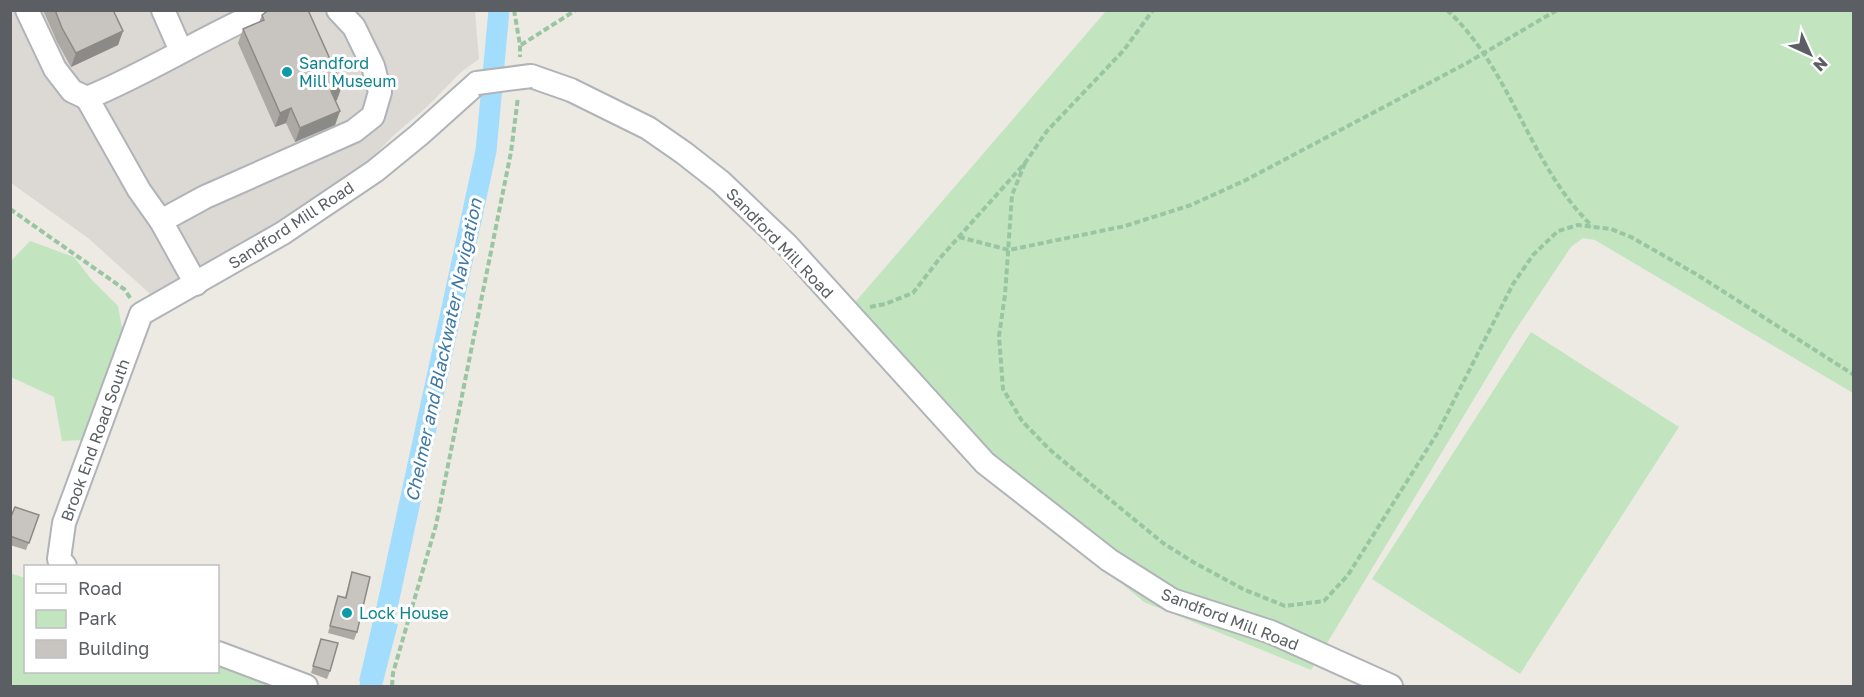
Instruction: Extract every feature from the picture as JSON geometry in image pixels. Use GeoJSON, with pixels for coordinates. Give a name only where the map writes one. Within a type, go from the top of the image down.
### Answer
{"type":"FeatureCollection","features":[{"type":"Feature","properties":{"kind":"street"},"geometry":{"type":"LineString","coordinates":[[27,10],[55,69],[72,91],[87,98],[196,284]]}},
{"type":"Feature","properties":{"kind":"street"},"geometry":{"type":"LineString","coordinates":[[163,10],[182,51]]}},
{"type":"Feature","properties":{"kind":"street"},"geometry":{"type":"LineString","coordinates":[[87,98],[265,10]]}},
{"type":"Feature","properties":{"kind":"street"},"geometry":{"type":"LineString","coordinates":[[161,221],[204,197],[354,131],[373,116],[381,92],[373,66],[354,27],[338,10]]}},
{"type":"Feature","properties":{"kind":"street","name":"Sandford Mill Road"},"geometry":{"type":"LineString","coordinates":[[141,314],[283,233],[375,171],[420,135],[477,82],[523,79],[571,90],[648,128],[721,182],[787,245],[985,463],[1109,560],[1172,600],[1271,632],[1391,687]]}},
{"type":"Feature","properties":{"kind":"street","name":"Brook End Road South"},"geometry":{"type":"LineString","coordinates":[[63,565],[59,559],[64,524],[141,314]]}},
{"type":"Feature","properties":{"kind":"street"},"geometry":{"type":"LineString","coordinates":[[219,653],[306,687]]}},
{"type":"Feature","properties":{"kind":"path"},"geometry":{"type":"LineString","coordinates":[[392,687],[393,673],[436,525],[508,163],[523,79],[514,10]]}},
{"type":"Feature","properties":{"kind":"path"},"geometry":{"type":"LineString","coordinates":[[520,45],[576,10]]}},
{"type":"Feature","properties":{"kind":"path"},"geometry":{"type":"LineString","coordinates":[[846,312],[885,304],[913,293],[1025,163],[1047,131],[1124,50],[1153,10]]}},
{"type":"Feature","properties":{"kind":"path"},"geometry":{"type":"LineString","coordinates":[[1447,10],[1484,53],[1540,158],[1577,211],[1593,227]]}},
{"type":"Feature","properties":{"kind":"path"},"geometry":{"type":"LineString","coordinates":[[959,237],[1009,250],[1125,226],[1191,205],[1246,180],[1484,53],[1557,10]]}},
{"type":"Feature","properties":{"kind":"path"},"geometry":{"type":"LineString","coordinates":[[1025,163],[1012,195],[1009,250],[999,336],[1003,389],[1022,421],[1049,449],[1163,543],[1243,589],[1285,606],[1324,601],[1348,576],[1438,432],[1513,284],[1533,255],[1558,231],[1578,225],[1611,229],[1631,237],[1696,274],[1854,375]]}},
{"type":"Feature","properties":{"kind":"path"},"geometry":{"type":"LineString","coordinates":[[10,209],[124,290],[141,314]]}},
{"type":"Feature","properties":{"kind":"shaded area"},"geometry":{"type":"Polygon","coordinates":[[[11,11],[475,11],[479,59],[460,73],[354,176],[158,301],[88,238],[11,183],[11,11]]]}},
{"type":"Feature","properties":{"kind":"green space"},"geometry":{"type":"Polygon","coordinates":[[[1106,11],[1853,11],[1853,393],[1595,240],[1583,238],[1571,247],[1513,334],[1311,670],[1144,602],[981,467],[845,314],[1106,11]]]}},
{"type":"Feature","properties":{"kind":"green space"},"geometry":{"type":"Polygon","coordinates":[[[30,241],[74,257],[91,279],[118,306],[122,328],[119,354],[82,440],[62,441],[54,397],[11,377],[10,262],[30,241]]]}},
{"type":"Feature","properties":{"kind":"green space"},"geometry":{"type":"Polygon","coordinates":[[[1531,332],[1679,427],[1520,674],[1372,579],[1531,332]]]}},
{"type":"Feature","properties":{"kind":"green space"},"geometry":{"type":"Polygon","coordinates":[[[10,573],[24,578],[24,673],[219,673],[219,662],[275,686],[11,686],[10,573]]]}},
{"type":"Feature","properties":{"kind":"water"},"geometry":{"type":"Polygon","coordinates":[[[373,621],[398,624],[382,686],[359,681],[373,621]]]}},
{"type":"Feature","properties":{"kind":"building"},"geometry":{"type":"Polygon","coordinates":[[[55,10],[113,10],[123,31],[76,53],[55,10]]]}},
{"type":"Feature","properties":{"kind":"building","name":"Sandford Mill Museum"},"geometry":{"type":"Polygon","coordinates":[[[269,10],[308,10],[342,86],[331,91],[340,111],[300,128],[291,108],[280,113],[243,29],[264,20],[262,15],[269,10]]]}},
{"type":"Feature","properties":{"kind":"building"},"geometry":{"type":"Polygon","coordinates":[[[15,507],[39,515],[29,543],[10,536],[10,519],[15,507]]]}},
{"type":"Feature","properties":{"kind":"building","name":"Lock House"},"geometry":{"type":"Polygon","coordinates":[[[352,572],[370,577],[357,632],[330,626],[338,596],[346,598],[352,572]]]}},
{"type":"Feature","properties":{"kind":"building"},"geometry":{"type":"Polygon","coordinates":[[[321,639],[338,643],[330,671],[313,666],[321,639]]]}},
{"type":"Feature","properties":{"kind":"waterway","name":"Chelmer and Blackwater Navigation"},"geometry":{"type":"LineString","coordinates":[[370,686],[486,151],[499,10]]}},
{"type":"Feature","properties":{"kind":"place","name":"Sandford Mill Museum"},"geometry":{"type":"Point","coordinates":[287,72]}},
{"type":"Feature","properties":{"kind":"place","name":"Lock House"},"geometry":{"type":"Point","coordinates":[347,613]}}]}
